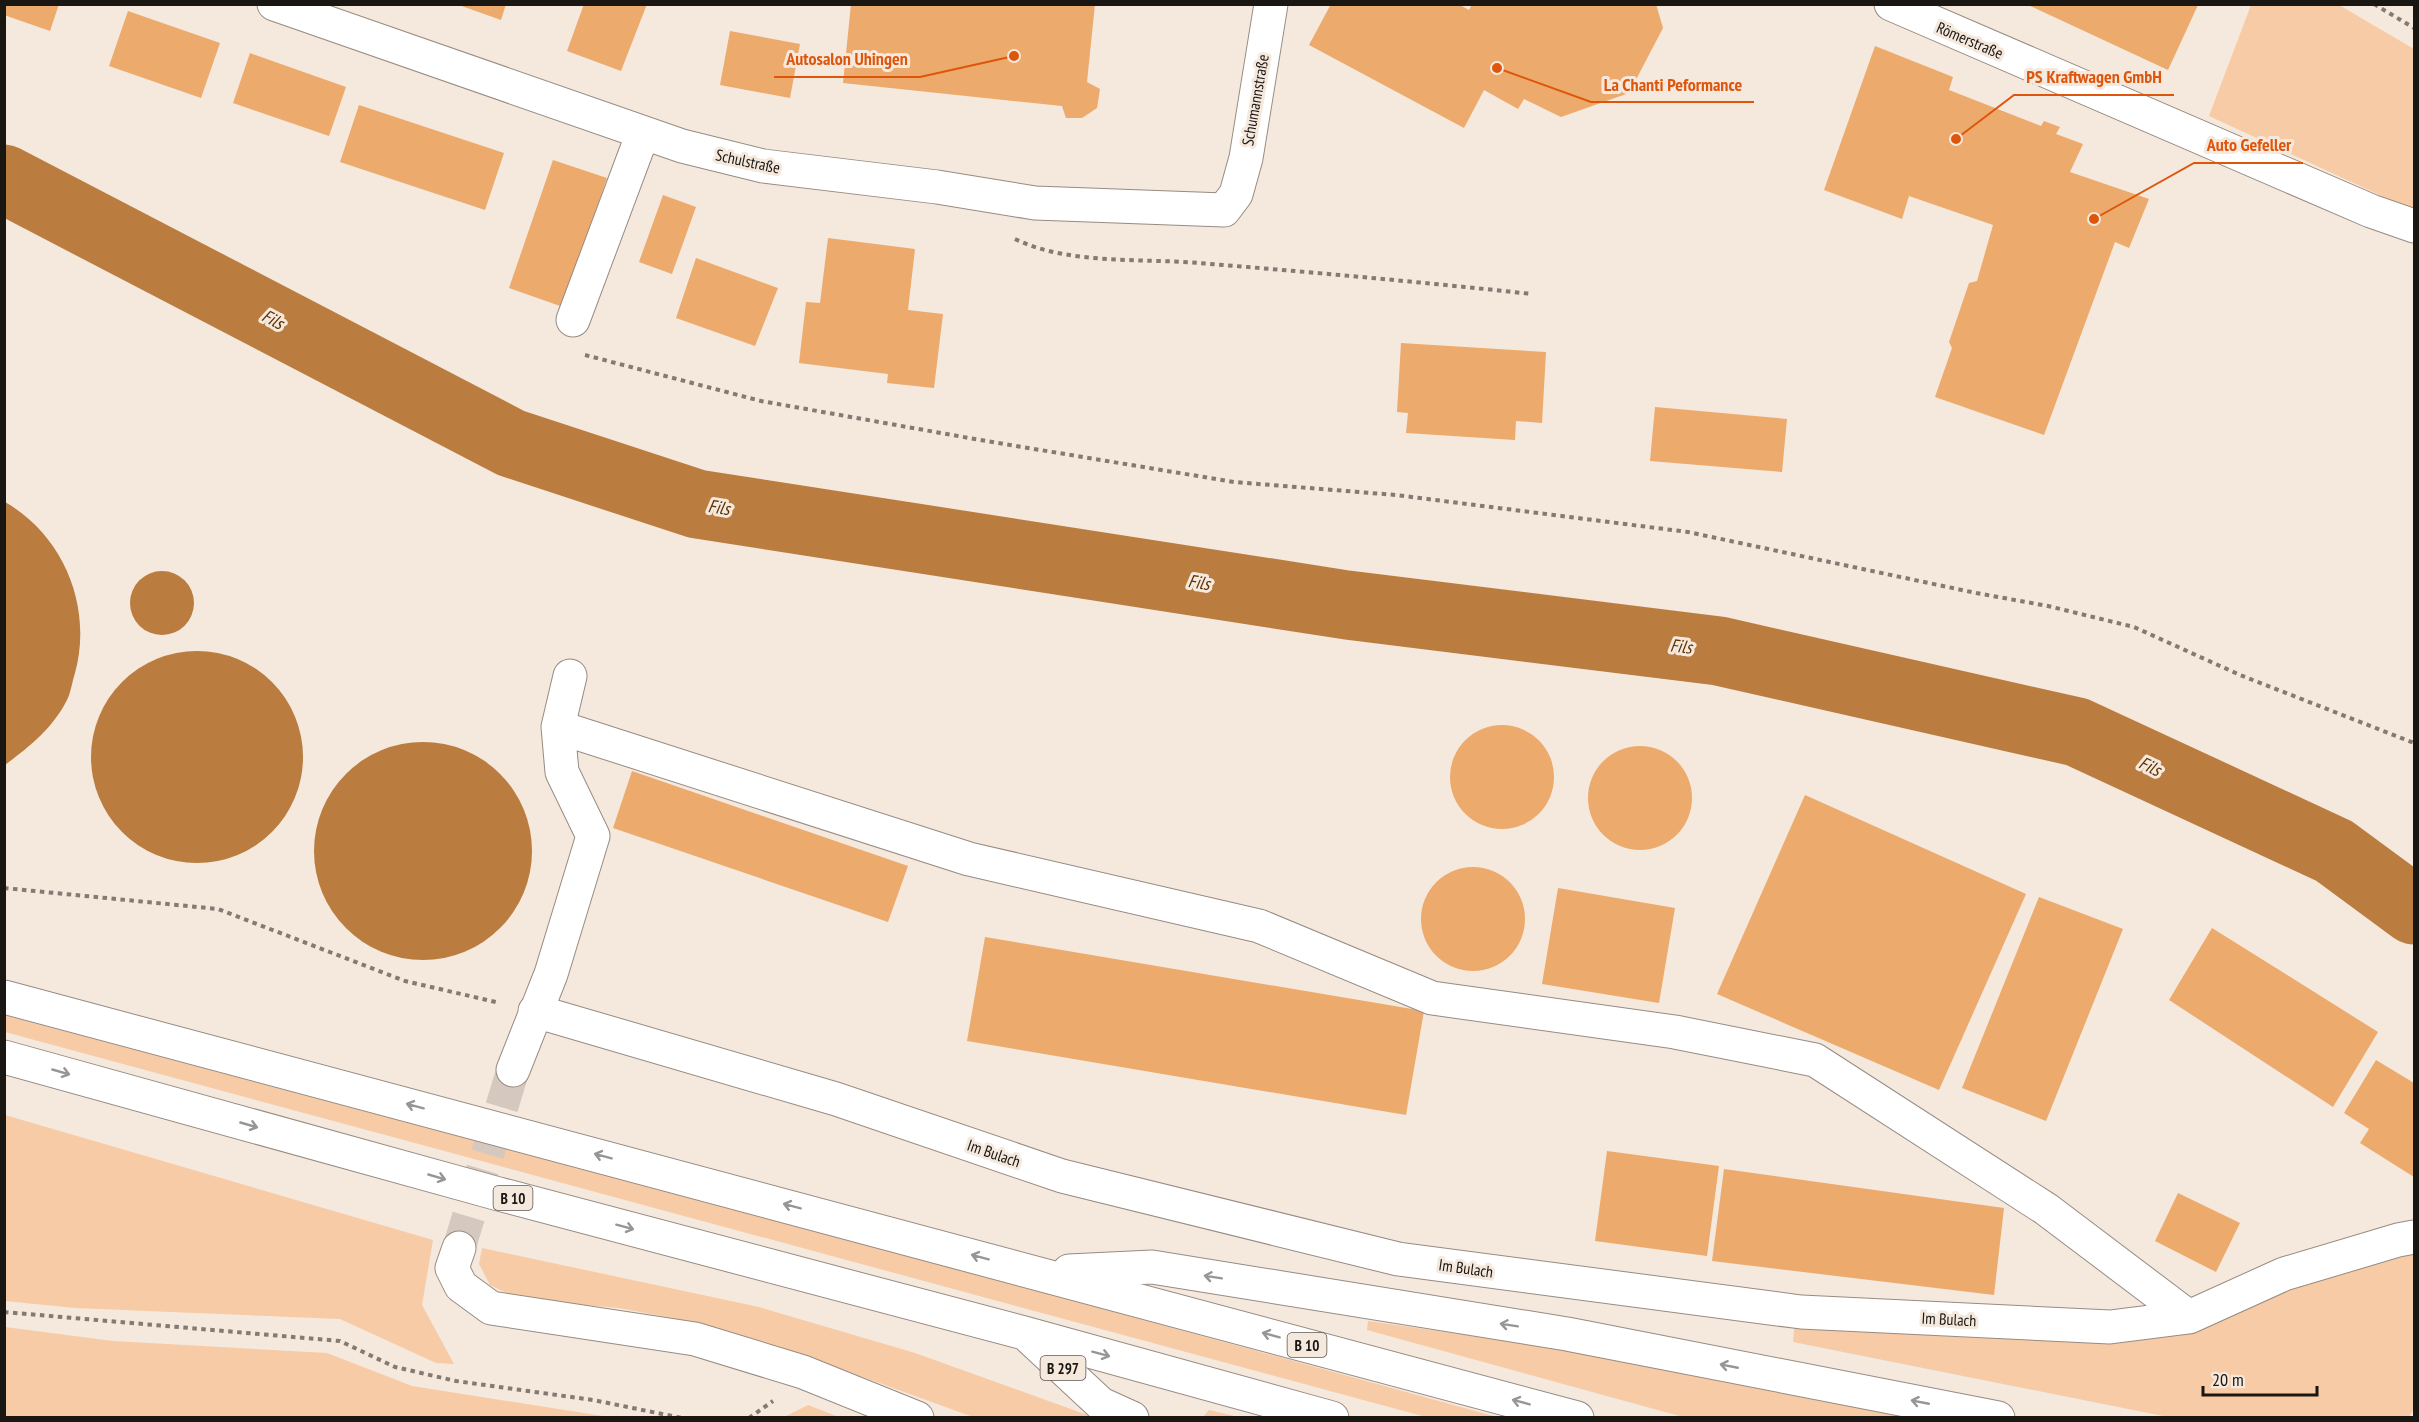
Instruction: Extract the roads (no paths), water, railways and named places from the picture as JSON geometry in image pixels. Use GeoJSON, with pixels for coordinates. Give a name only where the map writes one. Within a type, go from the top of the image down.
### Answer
{"type":"FeatureCollection","features":[{"type":"Feature","properties":{"kind":"main road","name":"Schulstraße"},"geometry":{"type":"LineString","coordinates":[[273,4],[682,146],[763,166],[937,187],[1035,203],[1224,210],[1236,194]]}},
{"type":"Feature","properties":{"kind":"main road","name":"Schumannstraße"},"geometry":{"type":"LineString","coordinates":[[1236,194],[1246,158],[1271,4]]}},
{"type":"Feature","properties":{"kind":"main road","name":"Römerstraße"},"geometry":{"type":"LineString","coordinates":[[1891,4],[2371,212],[2415,226]]}},
{"type":"Feature","properties":{"kind":"main road"},"geometry":{"type":"LineString","coordinates":[[573,320],[643,133]]}},
{"type":"Feature","properties":{"kind":"main road"},"geometry":{"type":"LineString","coordinates":[[513,1070],[551,974],[593,836],[562,772],[558,727],[570,676]]}},
{"type":"Feature","properties":{"kind":"main road"},"geometry":{"type":"LineString","coordinates":[[558,727],[969,859],[1259,926],[1432,998],[1675,1032],[1815,1060],[2046,1209],[2189,1317]]}},
{"type":"Feature","properties":{"kind":"main road","name":"B 10"},"geometry":{"type":"LineString","coordinates":[[4,997],[1577,1418]]}},
{"type":"Feature","properties":{"kind":"main road","name":"Im Bulach"},"geometry":{"type":"LineString","coordinates":[[535,1011],[836,1099],[1062,1176],[1398,1258],[1801,1312],[2110,1327],[2189,1317],[2284,1274],[2415,1237]]}},
{"type":"Feature","properties":{"kind":"main road","name":"B 10"},"geometry":{"type":"LineString","coordinates":[[4,1057],[495,1193],[1024,1333],[1332,1418]]}},
{"type":"Feature","properties":{"kind":"main road"},"geometry":{"type":"LineString","coordinates":[[459,1248],[452,1269],[461,1286],[491,1308],[696,1339],[803,1371],[917,1418]]}},
{"type":"Feature","properties":{"kind":"main road","name":"B 10"},"geometry":{"type":"LineString","coordinates":[[1037,1272],[1152,1267],[1567,1335],[1998,1418]]}},
{"type":"Feature","properties":{"kind":"main road","name":"B 297"},"geometry":{"type":"LineString","coordinates":[[1024,1333],[1101,1404],[1132,1418]]}},
{"type":"Feature","properties":{"kind":"waterway","name":"Fils"},"geometry":{"type":"LineString","coordinates":[[4,179],[511,443],[697,504],[1347,605],[1719,651],[2077,732],[2334,851],[2414,910]]}},
{"type":"Feature","properties":{"kind":"tunnel"},"geometry":{"type":"LineString","coordinates":[[459,1248],[513,1070]]}},
{"type":"Feature","properties":{"kind":"place","name":"Autosalon Uhingen"},"geometry":{"type":"Point","coordinates":[1014,56]}},
{"type":"Feature","properties":{"kind":"place","name":"La Chanti Peformance"},"geometry":{"type":"Point","coordinates":[1497,68]}},
{"type":"Feature","properties":{"kind":"place","name":"PS Kraftwagen GmbH"},"geometry":{"type":"Point","coordinates":[1956,139]}},
{"type":"Feature","properties":{"kind":"place","name":"Auto Gefeller"},"geometry":{"type":"Point","coordinates":[2094,219]}}]}
